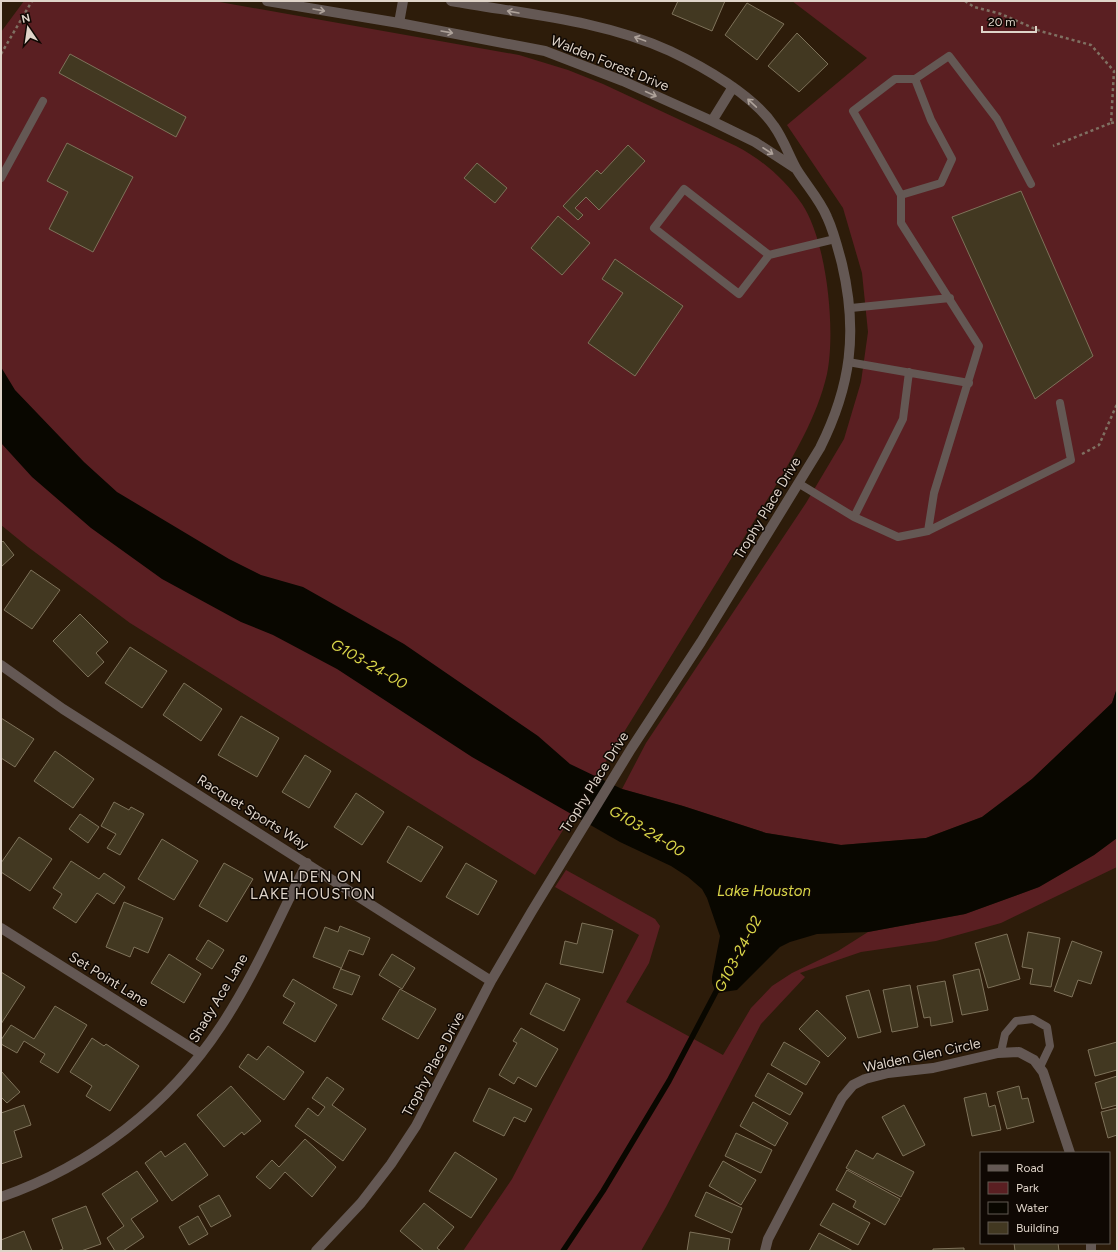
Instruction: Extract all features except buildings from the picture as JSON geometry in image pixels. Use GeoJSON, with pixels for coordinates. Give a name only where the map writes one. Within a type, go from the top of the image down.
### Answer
{"type":"FeatureCollection","features":[{"type":"Feature","properties":{"kind":"street","name":"Walden Forest Drive"},"geometry":{"type":"LineString","coordinates":[[267,1],[399,23],[545,51],[623,81],[712,121],[755,142],[797,170]]}},
{"type":"Feature","properties":{"kind":"street"},"geometry":{"type":"LineString","coordinates":[[399,23],[403,1]]}},
{"type":"Feature","properties":{"kind":"street","name":"Walden Forest Drive"},"geometry":{"type":"LineString","coordinates":[[451,1],[617,32],[675,54],[713,74],[733,87],[752,103],[774,126],[797,170],[815,194],[827,217],[835,239],[850,308]]}},
{"type":"Feature","properties":{"kind":"street"},"geometry":{"type":"LineString","coordinates":[[712,121],[733,87]]}},
{"type":"Feature","properties":{"kind":"street","name":"Trophy Place Drive"},"geometry":{"type":"LineString","coordinates":[[316,1251],[361,1204],[391,1164],[416,1126],[491,981],[565,855],[631,749],[701,642],[820,448],[832,423],[841,398],[848,362],[851,335],[850,308]]}},
{"type":"Feature","properties":{"kind":"street","name":"Racquet Sports Way"},"geometry":{"type":"LineString","coordinates":[[1,666],[63,709],[491,981]]}},
{"type":"Feature","properties":{"kind":"street","name":"Shady Ace Lane"},"geometry":{"type":"LineString","coordinates":[[1,1197],[49,1176],[100,1147],[144,1114],[164,1096],[201,1054],[240,994],[307,863]]}},
{"type":"Feature","properties":{"kind":"street","name":"Set Point Lane"},"geometry":{"type":"LineString","coordinates":[[1,928],[201,1054]]}},
{"type":"Feature","properties":{"kind":"street","name":"Walden Glen Circle"},"geometry":{"type":"LineString","coordinates":[[765,1251],[768,1239],[842,1098],[853,1085],[865,1079],[888,1073],[933,1068],[1001,1052],[1019,1052],[1034,1060],[1040,1067]]}},
{"type":"Feature","properties":{"kind":"street"},"geometry":{"type":"LineString","coordinates":[[1040,1067],[1070,1152]]}},
{"type":"Feature","properties":{"kind":"lane"},"geometry":{"type":"LineString","coordinates":[[928,531],[934,493],[979,346],[950,298],[901,223],[900,196],[853,111],[895,79],[915,79],[949,56],[997,119],[1031,184]]}},
{"type":"Feature","properties":{"kind":"lane"},"geometry":{"type":"LineString","coordinates":[[900,196],[941,183],[952,159],[931,120],[915,79]]}},
{"type":"Feature","properties":{"kind":"lane"},"geometry":{"type":"LineString","coordinates":[[1,178],[43,101]]}},
{"type":"Feature","properties":{"kind":"lane"},"geometry":{"type":"LineString","coordinates":[[769,255],[684,189],[654,228],[739,294],[769,255],[835,239]]}},
{"type":"Feature","properties":{"kind":"lane"},"geometry":{"type":"LineString","coordinates":[[850,308],[950,298]]}},
{"type":"Feature","properties":{"kind":"lane"},"geometry":{"type":"LineString","coordinates":[[848,362],[968,383]]}},
{"type":"Feature","properties":{"kind":"lane"},"geometry":{"type":"LineString","coordinates":[[854,516],[903,419],[909,372]]}},
{"type":"Feature","properties":{"kind":"lane"},"geometry":{"type":"LineString","coordinates":[[798,483],[854,516],[898,537],[928,531],[1071,460],[1060,403]]}},
{"type":"Feature","properties":{"kind":"lane"},"geometry":{"type":"LineString","coordinates":[[1001,1052],[1004,1034],[1016,1021],[1032,1019],[1047,1027],[1050,1046],[1040,1067]]}},
{"type":"Feature","properties":{"kind":"path"},"geometry":{"type":"LineString","coordinates":[[1,54],[32,1]]}},
{"type":"Feature","properties":{"kind":"path"},"geometry":{"type":"LineString","coordinates":[[965,1],[974,7],[1001,14],[1040,31],[1092,45],[1117,73]]}},
{"type":"Feature","properties":{"kind":"path"},"geometry":{"type":"LineString","coordinates":[[1111,123],[1114,71]]}},
{"type":"Feature","properties":{"kind":"path"},"geometry":{"type":"LineString","coordinates":[[1053,146],[1117,122]]}},
{"type":"Feature","properties":{"kind":"path"},"geometry":{"type":"LineString","coordinates":[[1071,460],[1099,445],[1117,404]]}},
{"type":"Feature","properties":{"kind":"green space"},"geometry":{"type":"Polygon","coordinates":[[[24,1],[214,1],[519,55],[568,70],[603,84],[746,151],[780,178],[802,204],[811,220],[818,240],[830,311],[830,356],[823,390],[804,435],[772,492],[535,875],[130,623],[1,525],[1,32],[24,1]]]}},
{"type":"Feature","properties":{"kind":"green space"},"geometry":{"type":"Polygon","coordinates":[[[792,1],[1117,1],[1117,688],[1112,703],[1032,779],[982,817],[926,838],[841,845],[766,833],[683,806],[622,789],[646,743],[806,503],[844,439],[861,382],[868,332],[862,273],[843,208],[787,125],[867,58],[792,1]]]}},
{"type":"Feature","properties":{"kind":"green space"},"geometry":{"type":"Polygon","coordinates":[[[1117,838],[1117,867],[1001,923],[936,941],[861,952],[800,973],[805,977],[761,1024],[666,1207],[641,1251],[463,1251],[512,1179],[639,935],[555,887],[566,870],[655,919],[660,926],[649,963],[626,1002],[723,1055],[751,1008],[772,986],[792,973],[838,951],[868,932],[965,914],[1039,887],[1094,855],[1117,838]]]}},
{"type":"Feature","properties":{"kind":"water","name":"Lake Houston"},"geometry":{"type":"Polygon","coordinates":[[[1,367],[15,390],[84,462],[117,492],[229,559],[261,575],[303,587],[404,644],[538,736],[570,764],[622,789],[683,806],[766,833],[841,845],[926,838],[982,817],[1032,779],[1112,703],[1117,688],[1117,838],[1094,855],[1039,887],[965,914],[868,932],[817,934],[790,942],[780,947],[737,990],[716,993],[712,983],[712,977],[720,936],[707,898],[702,889],[688,877],[671,866],[620,842],[472,757],[337,669],[273,635],[241,622],[162,579],[91,528],[32,477],[1,443],[1,367]]]}},
{"type":"Feature","properties":{"kind":"waterway","name":"G103-24-02"},"geometry":{"type":"LineString","coordinates":[[563,1251],[603,1191],[669,1081],[719,986]]}},
{"type":"Feature","properties":{"kind":"district","name":"WALDEN ON LAKE HOUSTON"},"geometry":{"type":"Point","coordinates":[313,886]}},
{"type":"Feature","properties":{"kind":"water label","name":"G103-24-00"},"geometry":{"type":"Point","coordinates":[369,664]}},
{"type":"Feature","properties":{"kind":"water label","name":"G103-24-00"},"geometry":{"type":"Point","coordinates":[647,831]}}]}
